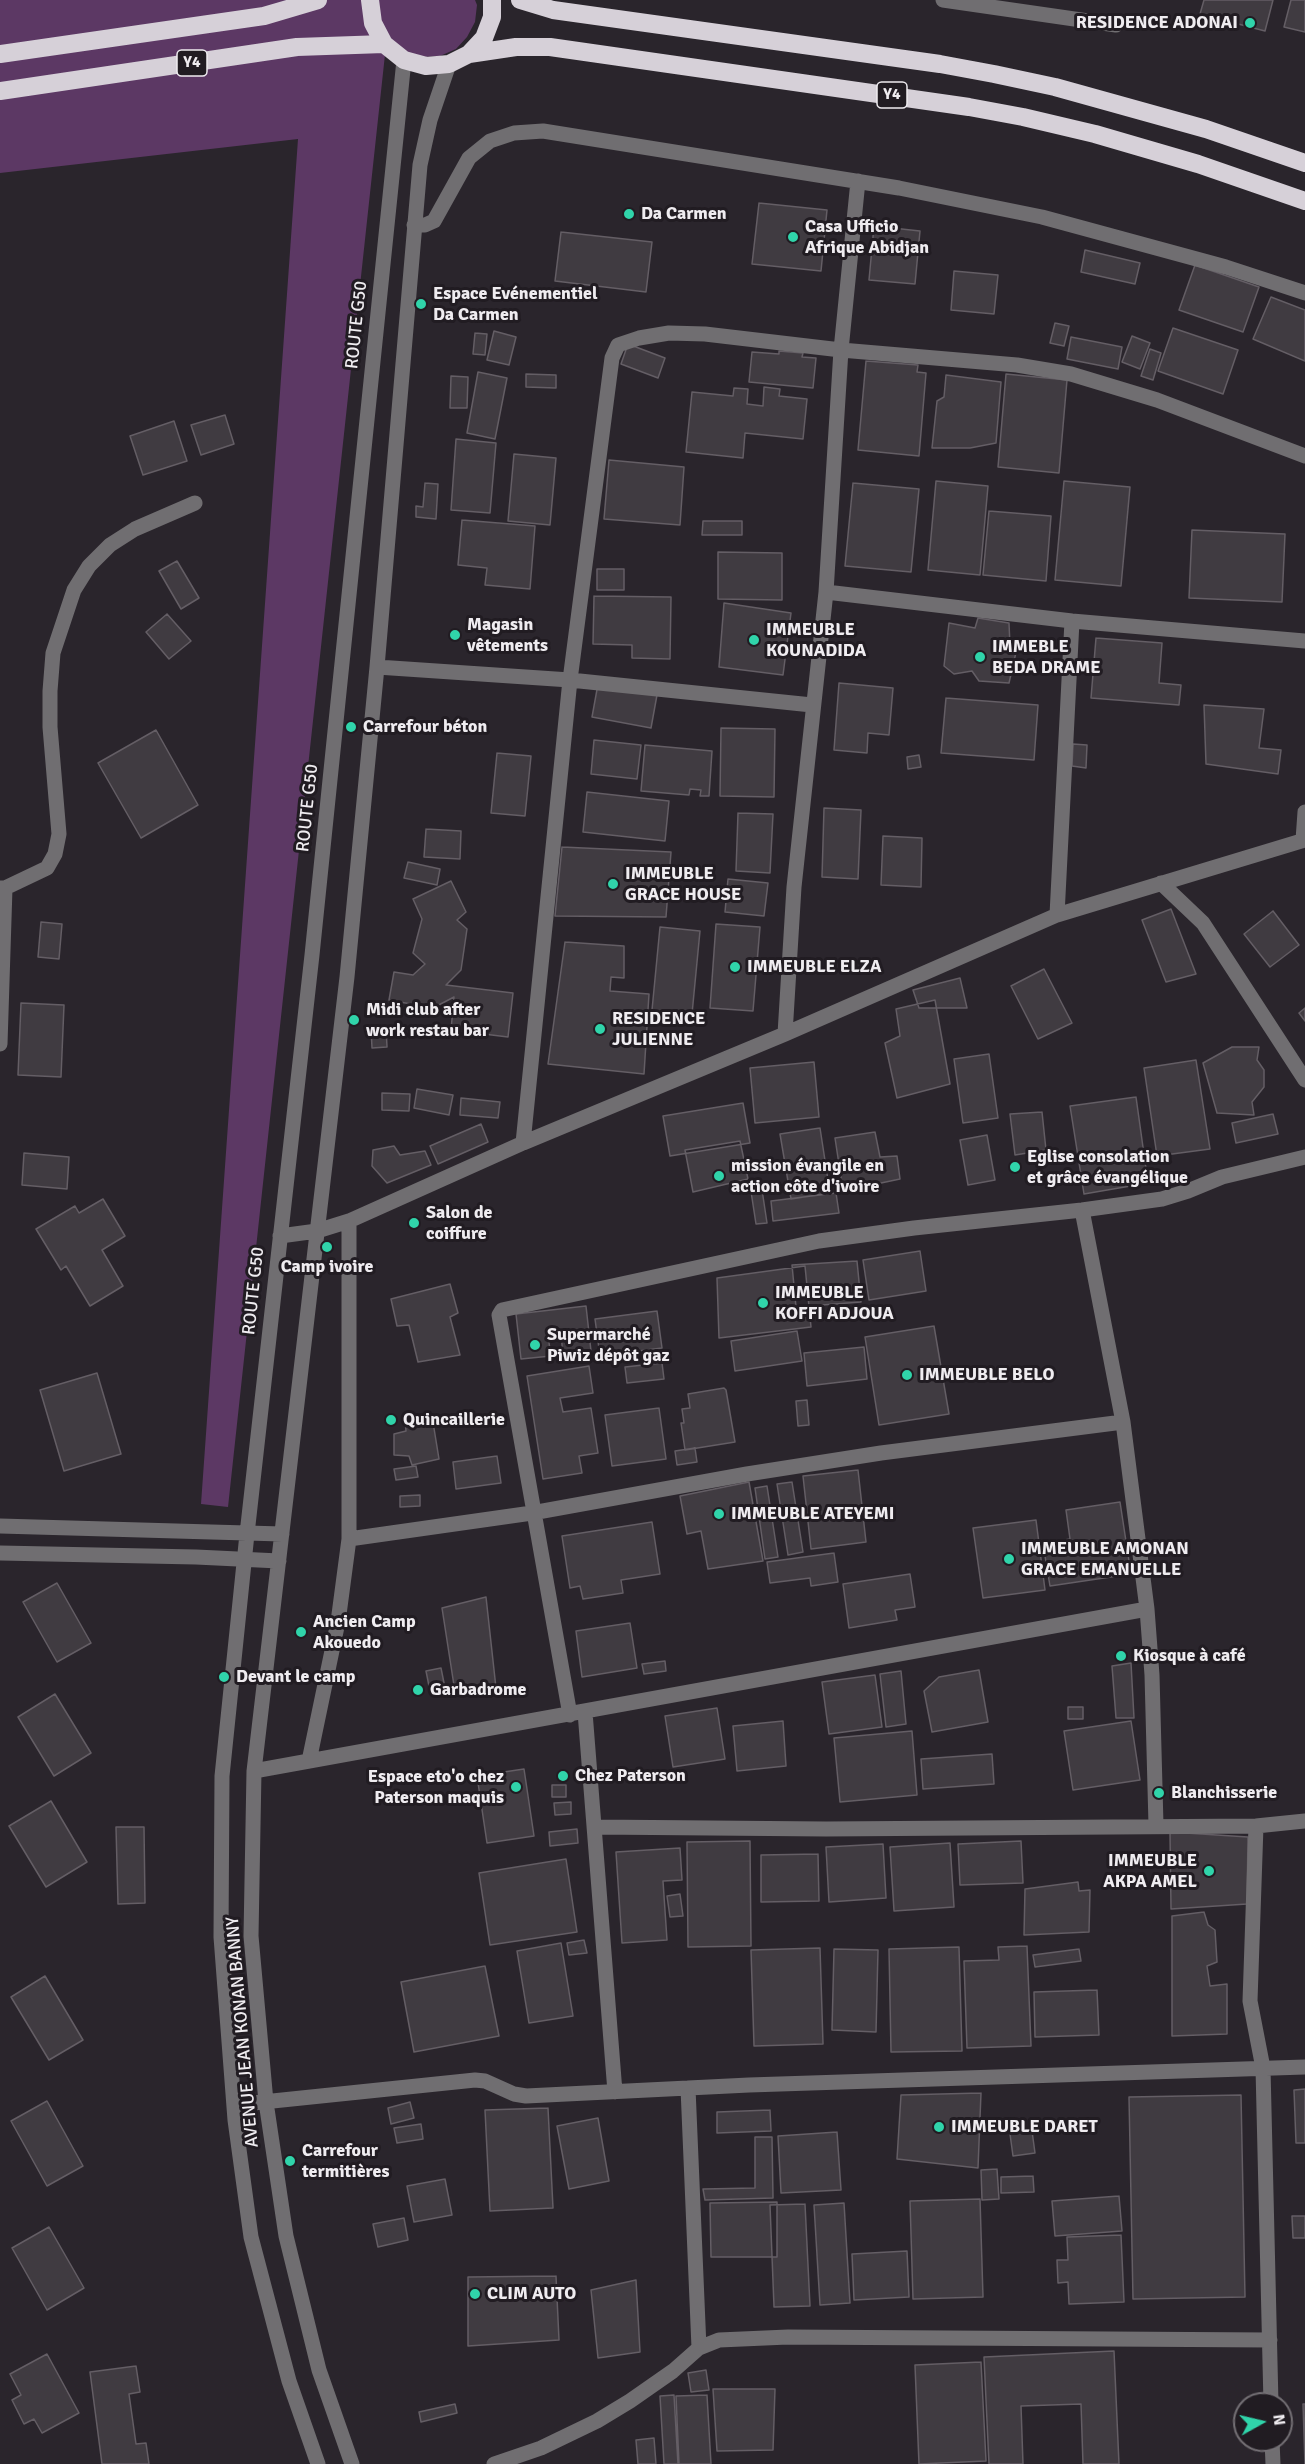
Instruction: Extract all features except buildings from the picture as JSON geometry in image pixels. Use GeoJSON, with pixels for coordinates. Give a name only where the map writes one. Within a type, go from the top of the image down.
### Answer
{"type":"FeatureCollection","features":[{"type":"Feature","properties":{"kind":"highway","name":"Y4"},"geometry":{"type":"LineString","coordinates":[[0,54],[264,16],[318,0]]}},
{"type":"Feature","properties":{"kind":"highway"},"geometry":{"type":"LineString","coordinates":[[370,0],[373,23],[384,44],[404,60],[426,66],[448,64],[469,54],[484,38],[492,17],[492,0]]}},
{"type":"Feature","properties":{"kind":"highway","name":"Y4"},"geometry":{"type":"LineString","coordinates":[[520,0],[553,10],[940,64],[994,74],[1055,87],[1206,129],[1305,164]]}},
{"type":"Feature","properties":{"kind":"highway","name":"Y4"},"geometry":{"type":"LineString","coordinates":[[0,91],[297,47],[384,44]]}},
{"type":"Feature","properties":{"kind":"highway","name":"Y4"},"geometry":{"type":"LineString","coordinates":[[469,54],[516,47],[550,47],[969,107],[1107,137],[1198,164],[1305,201]]}},
{"type":"Feature","properties":{"kind":"street"},"geometry":{"type":"LineString","coordinates":[[943,0],[1116,25]]}},
{"type":"Feature","properties":{"kind":"street","name":"ROUTE G50"},"geometry":{"type":"LineString","coordinates":[[245,1559],[317,908],[404,60]]}},
{"type":"Feature","properties":{"kind":"street"},"geometry":{"type":"LineString","coordinates":[[0,1553],[245,1559],[280,1557],[346,977],[377,667],[420,165],[427,131],[448,64]]}},
{"type":"Feature","properties":{"kind":"street"},"geometry":{"type":"LineString","coordinates":[[414,225],[425,225],[434,221],[469,158],[490,141],[514,134],[543,131],[858,181],[1042,217],[1226,267],[1305,293]]}},
{"type":"Feature","properties":{"kind":"street"},"geometry":{"type":"LineString","coordinates":[[785,1035],[794,887],[826,592],[841,350],[858,181]]}},
{"type":"Feature","properties":{"kind":"street"},"geometry":{"type":"LineString","coordinates":[[523,1143],[570,680],[612,358],[618,345],[639,338],[669,333],[705,334],[841,350],[1017,365],[1071,374],[1157,400],[1305,456]]}},
{"type":"Feature","properties":{"kind":"street"},"geometry":{"type":"LineString","coordinates":[[0,1044],[3,888],[47,868],[55,854],[58,834],[50,727],[50,691],[53,653],[74,590],[88,567],[110,545],[135,529],[195,503]]}},
{"type":"Feature","properties":{"kind":"street"},"geometry":{"type":"LineString","coordinates":[[826,592],[1072,621],[1305,641]]}},
{"type":"Feature","properties":{"kind":"street"},"geometry":{"type":"LineString","coordinates":[[1058,915],[1072,621]]}},
{"type":"Feature","properties":{"kind":"street"},"geometry":{"type":"LineString","coordinates":[[377,667],[570,680],[812,705]]}},
{"type":"Feature","properties":{"kind":"street"},"geometry":{"type":"LineString","coordinates":[[280,1236],[317,1231],[350,1221],[523,1143],[785,1035],[1058,915],[1304,840],[1305,812]]}},
{"type":"Feature","properties":{"kind":"street"},"geometry":{"type":"LineString","coordinates":[[1161,884],[1203,923],[1305,1080]]}},
{"type":"Feature","properties":{"kind":"street"},"geometry":{"type":"LineString","coordinates":[[615,2092],[594,1827],[577,1713],[532,1513],[499,1316],[502,1310],[819,1241],[1162,1199],[1232,1174],[1305,1157]]}},
{"type":"Feature","properties":{"kind":"street"},"geometry":{"type":"LineString","coordinates":[[1082,1210],[1123,1422],[1147,1609],[1152,1675],[1156,1825]]}},
{"type":"Feature","properties":{"kind":"street"},"geometry":{"type":"LineString","coordinates":[[309,1761],[338,1622],[349,1539],[350,1221]]}},
{"type":"Feature","properties":{"kind":"street"},"geometry":{"type":"LineString","coordinates":[[349,1539],[532,1513],[747,1474],[881,1453],[1123,1422]]}},
{"type":"Feature","properties":{"kind":"street"},"geometry":{"type":"LineString","coordinates":[[0,1526],[282,1534]]}},
{"type":"Feature","properties":{"kind":"street","name":"AVENUE JEAN KONAN BANNY"},"geometry":{"type":"LineString","coordinates":[[280,1557],[254,1771],[251,1936],[266,2102],[286,2236],[319,2370],[352,2464]]}},
{"type":"Feature","properties":{"kind":"street","name":"AVENUE JEAN KONAN BANNY"},"geometry":{"type":"LineString","coordinates":[[245,1559],[222,1776],[221,1937],[234,2105],[251,2237],[289,2381],[318,2464]]}},
{"type":"Feature","properties":{"kind":"street"},"geometry":{"type":"LineString","coordinates":[[254,1771],[1147,1609]]}},
{"type":"Feature","properties":{"kind":"street"},"geometry":{"type":"LineString","coordinates":[[594,1827],[826,1829],[1256,1826],[1305,1821]]}},
{"type":"Feature","properties":{"kind":"street"},"geometry":{"type":"LineString","coordinates":[[1256,1826],[1250,2001],[1263,2068],[1271,2392]]}},
{"type":"Feature","properties":{"kind":"street"},"geometry":{"type":"LineString","coordinates":[[234,2105],[475,2080],[485,2081],[514,2094],[526,2096],[688,2088],[1305,2067]]}},
{"type":"Feature","properties":{"kind":"street"},"geometry":{"type":"LineString","coordinates":[[688,2088],[699,2348]]}},
{"type":"Feature","properties":{"kind":"street"},"geometry":{"type":"LineString","coordinates":[[494,2464],[541,2448],[597,2421],[639,2395],[699,2348],[719,2340],[788,2337],[1270,2340]]}},
{"type":"Feature","properties":{"kind":"shaded area"},"geometry":{"type":"Polygon","coordinates":[[[0,0],[475,0],[477,5],[475,22],[467,37],[456,49],[440,56],[423,57],[407,53],[387,36],[228,1507],[201,1504],[298,139],[0,173],[0,0]]]}},
{"type":"Feature","properties":{"kind":"place","name":"RESIDENCE ADONAI"},"geometry":{"type":"Point","coordinates":[1250,23]}},
{"type":"Feature","properties":{"kind":"place","name":"Da Carmen"},"geometry":{"type":"Point","coordinates":[629,214]}},
{"type":"Feature","properties":{"kind":"place","name":"Casa Ufficio Afrique Abidjan"},"geometry":{"type":"Point","coordinates":[793,237]}},
{"type":"Feature","properties":{"kind":"place","name":"Espace Evénementiel Da Carmen"},"geometry":{"type":"Point","coordinates":[421,304]}},
{"type":"Feature","properties":{"kind":"place","name":"Magasin vêtements"},"geometry":{"type":"Point","coordinates":[455,635]}},
{"type":"Feature","properties":{"kind":"place","name":"IMMEUBLE KOUNADIDA"},"geometry":{"type":"Point","coordinates":[754,640]}},
{"type":"Feature","properties":{"kind":"place","name":"IMMEBLE BEDA DRAME"},"geometry":{"type":"Point","coordinates":[980,657]}},
{"type":"Feature","properties":{"kind":"place","name":"Carrefour béton"},"geometry":{"type":"Point","coordinates":[351,727]}},
{"type":"Feature","properties":{"kind":"place","name":"IMMEUBLE GRACE HOUSE"},"geometry":{"type":"Point","coordinates":[613,884]}},
{"type":"Feature","properties":{"kind":"place","name":"IMMEUBLE ELZA"},"geometry":{"type":"Point","coordinates":[735,967]}},
{"type":"Feature","properties":{"kind":"place","name":"Midi club after work restau bar"},"geometry":{"type":"Point","coordinates":[354,1020]}},
{"type":"Feature","properties":{"kind":"place","name":"RESIDENCE JULIENNE"},"geometry":{"type":"Point","coordinates":[600,1029]}},
{"type":"Feature","properties":{"kind":"place","name":"Eglise consolation et grâce évangélique"},"geometry":{"type":"Point","coordinates":[1015,1167]}},
{"type":"Feature","properties":{"kind":"place","name":"mission évangile en action côte d'ivoire"},"geometry":{"type":"Point","coordinates":[719,1176]}},
{"type":"Feature","properties":{"kind":"place","name":"Salon de coiffure"},"geometry":{"type":"Point","coordinates":[414,1223]}},
{"type":"Feature","properties":{"kind":"place","name":"Camp ivoire"},"geometry":{"type":"Point","coordinates":[327,1247]}},
{"type":"Feature","properties":{"kind":"place","name":"IMMEUBLE KOFFI ADJOUA"},"geometry":{"type":"Point","coordinates":[763,1303]}},
{"type":"Feature","properties":{"kind":"place","name":"Supermarché Piwiz dépôt gaz"},"geometry":{"type":"Point","coordinates":[535,1345]}},
{"type":"Feature","properties":{"kind":"place","name":"IMMEUBLE BELO"},"geometry":{"type":"Point","coordinates":[907,1375]}},
{"type":"Feature","properties":{"kind":"place","name":"Quincaillerie"},"geometry":{"type":"Point","coordinates":[391,1420]}},
{"type":"Feature","properties":{"kind":"place","name":"IMMEUBLE ATEYEMI"},"geometry":{"type":"Point","coordinates":[719,1514]}},
{"type":"Feature","properties":{"kind":"place","name":"IMMEUBLE AMONAN GRACE EMANUELLE"},"geometry":{"type":"Point","coordinates":[1009,1559]}},
{"type":"Feature","properties":{"kind":"place","name":"Ancien Camp Akouedo"},"geometry":{"type":"Point","coordinates":[301,1632]}},
{"type":"Feature","properties":{"kind":"place","name":"Kiosque à café"},"geometry":{"type":"Point","coordinates":[1121,1656]}},
{"type":"Feature","properties":{"kind":"place","name":"Devant le camp"},"geometry":{"type":"Point","coordinates":[224,1677]}},
{"type":"Feature","properties":{"kind":"place","name":"Garbadrome"},"geometry":{"type":"Point","coordinates":[418,1690]}},
{"type":"Feature","properties":{"kind":"place","name":"Chez Paterson"},"geometry":{"type":"Point","coordinates":[563,1776]}},
{"type":"Feature","properties":{"kind":"place","name":"Espace eto'o chez Paterson maquis"},"geometry":{"type":"Point","coordinates":[516,1787]}},
{"type":"Feature","properties":{"kind":"place","name":"Blanchisserie"},"geometry":{"type":"Point","coordinates":[1159,1793]}},
{"type":"Feature","properties":{"kind":"place","name":"IMMEUBLE AKPA AMEL"},"geometry":{"type":"Point","coordinates":[1209,1871]}},
{"type":"Feature","properties":{"kind":"place","name":"IMMEUBLE DARET"},"geometry":{"type":"Point","coordinates":[939,2127]}},
{"type":"Feature","properties":{"kind":"place","name":"Carrefour termitières"},"geometry":{"type":"Point","coordinates":[290,2161]}},
{"type":"Feature","properties":{"kind":"place","name":"CLIM AUTO"},"geometry":{"type":"Point","coordinates":[475,2294]}}]}
